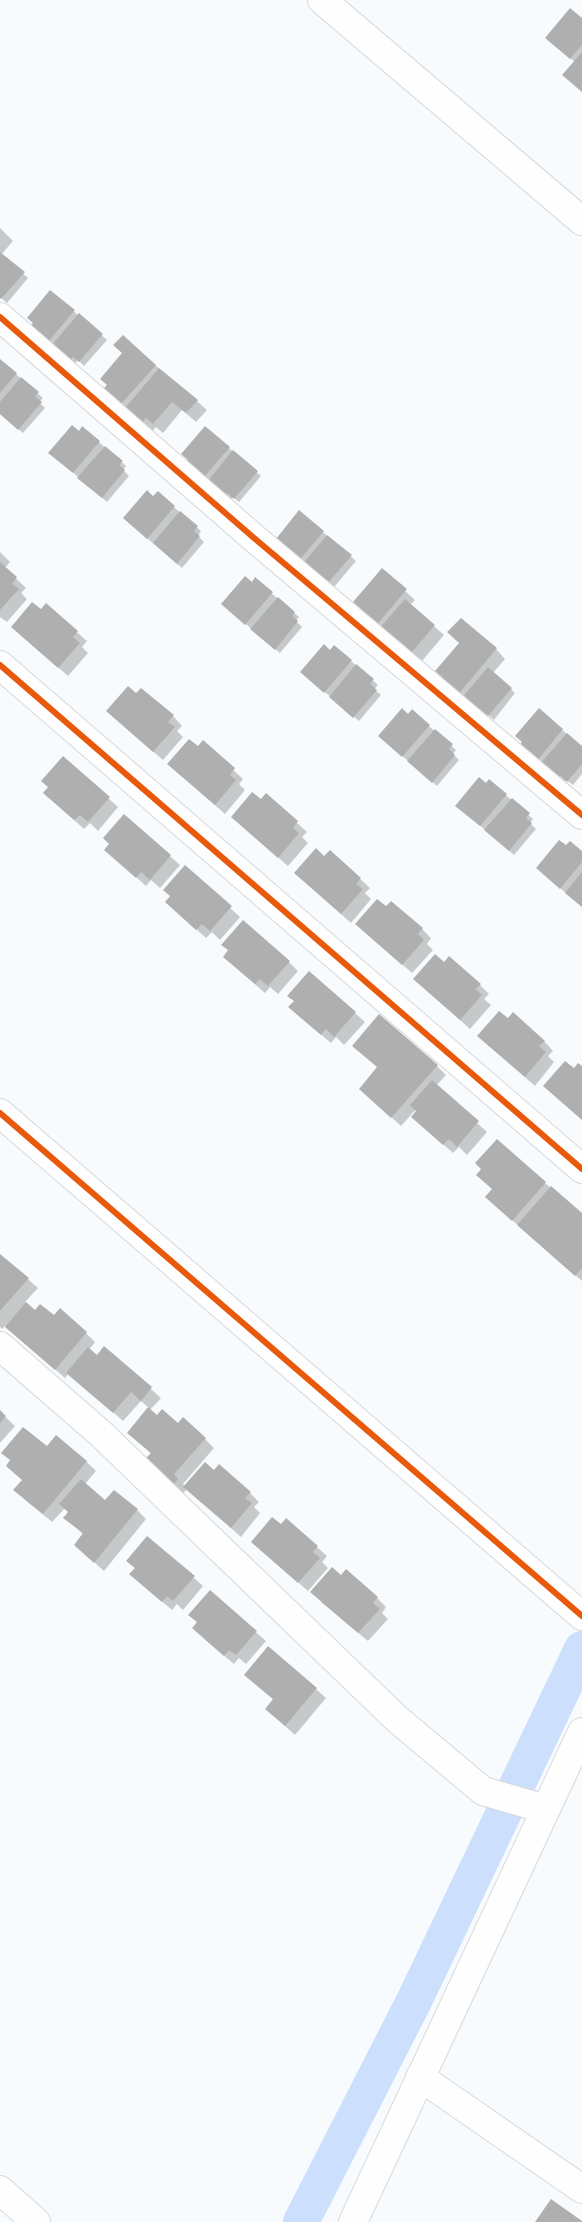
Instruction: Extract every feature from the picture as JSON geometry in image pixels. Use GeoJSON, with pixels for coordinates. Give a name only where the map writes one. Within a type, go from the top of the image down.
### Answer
{"type":"FeatureCollection","features":[{"type":"Feature","properties":{"kind":"street"},"geometry":{"type":"LineString","coordinates":[[322,0],[582,221]]}},
{"type":"Feature","properties":{"kind":"street"},"geometry":{"type":"LineString","coordinates":[[0,317],[254,538],[582,815]]}},
{"type":"Feature","properties":{"kind":"street"},"geometry":{"type":"LineString","coordinates":[[0,665],[582,1169]]}},
{"type":"Feature","properties":{"kind":"street"},"geometry":{"type":"LineString","coordinates":[[0,1113],[575,1610]]}},
{"type":"Feature","properties":{"kind":"street"},"geometry":{"type":"LineString","coordinates":[[0,1346],[100,1434],[397,1718],[483,1791],[544,1809]]}},
{"type":"Feature","properties":{"kind":"street"},"geometry":{"type":"LineString","coordinates":[[353,2222],[544,1809],[582,1732]]}},
{"type":"Feature","properties":{"kind":"street"},"geometry":{"type":"LineString","coordinates":[[420,2076],[582,2189]]}},
{"type":"Feature","properties":{"kind":"street"},"geometry":{"type":"LineString","coordinates":[[0,2190],[36,2222]]}},
{"type":"Feature","properties":{"kind":"building"},"geometry":{"type":"Polygon","coordinates":[[[570,8],[582,18],[582,45],[570,59],[545,38],[570,8]]]}},
{"type":"Feature","properties":{"kind":"building"},"geometry":{"type":"Polygon","coordinates":[[[582,52],[582,92],[562,75],[582,52]]]}},
{"type":"Feature","properties":{"kind":"building"},"geometry":{"type":"Polygon","coordinates":[[[0,252],[25,272],[1,299],[0,298],[0,252]]]}},
{"type":"Feature","properties":{"kind":"building"},"geometry":{"type":"Polygon","coordinates":[[[50,290],[75,310],[48,342],[30,327],[33,323],[27,318],[50,290]]]}},
{"type":"Feature","properties":{"kind":"building"},"geometry":{"type":"Polygon","coordinates":[[[79,313],[103,334],[79,362],[73,357],[69,361],[51,346],[79,313]]]}},
{"type":"Feature","properties":{"kind":"building"},"geometry":{"type":"Polygon","coordinates":[[[123,335],[156,365],[121,404],[103,389],[107,385],[100,379],[122,353],[113,345],[123,335]]]}},
{"type":"Feature","properties":{"kind":"building"},"geometry":{"type":"Polygon","coordinates":[[[0,359],[17,373],[0,393],[0,359]]]}},
{"type":"Feature","properties":{"kind":"building"},"geometry":{"type":"Polygon","coordinates":[[[159,368],[198,400],[186,413],[172,402],[153,424],[146,418],[142,423],[125,408],[159,368]]]}},
{"type":"Feature","properties":{"kind":"building"},"geometry":{"type":"Polygon","coordinates":[[[21,377],[39,392],[35,396],[42,402],[18,430],[0,414],[0,402],[21,377]]]}},
{"type":"Feature","properties":{"kind":"building"},"geometry":{"type":"Polygon","coordinates":[[[72,425],[79,431],[82,426],[100,441],[73,473],[48,453],[72,425]]]}},
{"type":"Feature","properties":{"kind":"building"},"geometry":{"type":"Polygon","coordinates":[[[205,426],[230,447],[202,479],[184,464],[188,460],[181,454],[205,426]]]}},
{"type":"Feature","properties":{"kind":"building"},"geometry":{"type":"Polygon","coordinates":[[[105,446],[123,461],[119,465],[125,470],[102,498],[77,478],[105,446]]]}},
{"type":"Feature","properties":{"kind":"building"},"geometry":{"type":"Polygon","coordinates":[[[233,450],[258,471],[234,499],[227,493],[224,498],[206,483],[233,450]]]}},
{"type":"Feature","properties":{"kind":"building"},"geometry":{"type":"Polygon","coordinates":[[[147,490],[153,496],[158,491],[175,506],[147,539],[123,518],[147,490]]]}},
{"type":"Feature","properties":{"kind":"building"},"geometry":{"type":"Polygon","coordinates":[[[299,510],[324,531],[296,564],[279,548],[282,544],[276,539],[299,510]]]}},
{"type":"Feature","properties":{"kind":"building"},"geometry":{"type":"Polygon","coordinates":[[[180,511],[198,526],[194,531],[200,536],[177,564],[153,543],[180,511]]]}},
{"type":"Feature","properties":{"kind":"building"},"geometry":{"type":"Polygon","coordinates":[[[327,535],[352,555],[328,583],[300,567],[327,535]]]}},
{"type":"Feature","properties":{"kind":"building"},"geometry":{"type":"Polygon","coordinates":[[[0,562],[17,577],[12,584],[19,589],[0,610],[0,562]]]}},
{"type":"Feature","properties":{"kind":"building"},"geometry":{"type":"Polygon","coordinates":[[[382,568],[407,589],[374,628],[356,612],[360,608],[353,602],[382,568]]]}},
{"type":"Feature","properties":{"kind":"building"},"geometry":{"type":"Polygon","coordinates":[[[245,576],[252,582],[255,577],[273,592],[245,625],[221,604],[245,576]]]}},
{"type":"Feature","properties":{"kind":"building"},"geometry":{"type":"Polygon","coordinates":[[[278,597],[295,612],[292,616],[298,621],[275,650],[250,629],[278,597]]]}},
{"type":"Feature","properties":{"kind":"building"},"geometry":{"type":"Polygon","coordinates":[[[405,599],[435,625],[412,652],[399,641],[395,646],[377,631],[405,599]]]}},
{"type":"Feature","properties":{"kind":"building"},"geometry":{"type":"Polygon","coordinates":[[[32,602],[41,609],[46,603],[78,631],[73,637],[80,643],[58,668],[11,627],[32,602]]]}},
{"type":"Feature","properties":{"kind":"building"},"geometry":{"type":"Polygon","coordinates":[[[461,618],[497,648],[457,696],[439,681],[442,677],[435,671],[459,643],[447,632],[461,618]]]}},
{"type":"Feature","properties":{"kind":"building"},"geometry":{"type":"Polygon","coordinates":[[[324,644],[330,650],[334,645],[352,660],[324,693],[300,672],[324,644]]]}},
{"type":"Feature","properties":{"kind":"building"},"geometry":{"type":"Polygon","coordinates":[[[356,664],[374,679],[370,684],[377,690],[353,718],[329,697],[356,664]]]}},
{"type":"Feature","properties":{"kind":"building"},"geometry":{"type":"Polygon","coordinates":[[[488,667],[512,688],[488,716],[481,710],[478,714],[460,700],[488,667]]]}},
{"type":"Feature","properties":{"kind":"building"},"geometry":{"type":"Polygon","coordinates":[[[128,686],[136,693],[141,688],[174,715],[168,722],[175,727],[153,752],[106,711],[128,686]]]}},
{"type":"Feature","properties":{"kind":"building"},"geometry":{"type":"Polygon","coordinates":[[[402,708],[408,714],[412,709],[430,725],[402,757],[378,736],[402,708]]]}},
{"type":"Feature","properties":{"kind":"building"},"geometry":{"type":"Polygon","coordinates":[[[539,708],[563,729],[536,762],[518,747],[522,742],[515,736],[539,708]]]}},
{"type":"Feature","properties":{"kind":"building"},"geometry":{"type":"Polygon","coordinates":[[[435,729],[453,744],[449,749],[455,755],[432,783],[407,761],[435,729]]]}},
{"type":"Feature","properties":{"kind":"building"},"geometry":{"type":"Polygon","coordinates":[[[567,733],[582,746],[582,764],[567,782],[561,776],[557,780],[539,765],[567,733]]]}},
{"type":"Feature","properties":{"kind":"building"},"geometry":{"type":"Polygon","coordinates":[[[189,739],[198,746],[203,740],[235,768],[230,775],[236,780],[215,805],[167,764],[189,739]]]}},
{"type":"Feature","properties":{"kind":"building"},"geometry":{"type":"Polygon","coordinates":[[[63,756],[110,797],[88,822],[80,815],[74,820],[43,793],[48,787],[41,781],[63,756]]]}},
{"type":"Feature","properties":{"kind":"building"},"geometry":{"type":"Polygon","coordinates":[[[479,777],[486,783],[489,779],[507,794],[480,826],[455,806],[479,777]]]}},
{"type":"Feature","properties":{"kind":"building"},"geometry":{"type":"Polygon","coordinates":[[[252,792],[261,799],[266,793],[298,821],[293,828],[299,833],[278,858],[231,817],[252,792]]]}},
{"type":"Feature","properties":{"kind":"building"},"geometry":{"type":"Polygon","coordinates":[[[512,798],[530,813],[526,818],[532,823],[509,851],[484,830],[512,798]]]}},
{"type":"Feature","properties":{"kind":"building"},"geometry":{"type":"Polygon","coordinates":[[[124,814],[171,855],[150,880],[141,872],[136,878],[104,850],[109,844],[103,838],[124,814]]]}},
{"type":"Feature","properties":{"kind":"building"},"geometry":{"type":"Polygon","coordinates":[[[559,840],[566,845],[570,841],[582,851],[582,862],[560,889],[536,868],[559,840]]]}},
{"type":"Feature","properties":{"kind":"building"},"geometry":{"type":"Polygon","coordinates":[[[316,848],[324,856],[330,850],[361,878],[356,884],[363,889],[341,914],[294,873],[316,848]]]}},
{"type":"Feature","properties":{"kind":"building"},"geometry":{"type":"Polygon","coordinates":[[[185,865],[232,906],[210,931],[202,924],[196,930],[165,902],[170,896],[163,890],[185,865]]]}},
{"type":"Feature","properties":{"kind":"building"},"geometry":{"type":"Polygon","coordinates":[[[582,872],[582,907],[565,893],[582,872]]]}},
{"type":"Feature","properties":{"kind":"building"},"geometry":{"type":"Polygon","coordinates":[[[377,899],[386,906],[391,901],[423,928],[418,934],[424,940],[402,965],[355,924],[377,899]]]}},
{"type":"Feature","properties":{"kind":"building"},"geometry":{"type":"Polygon","coordinates":[[[243,920],[290,961],[268,986],[260,979],[255,984],[223,957],[228,950],[221,945],[243,920]]]}},
{"type":"Feature","properties":{"kind":"building"},"geometry":{"type":"Polygon","coordinates":[[[435,954],[444,962],[449,956],[481,984],[475,989],[482,995],[460,1020],[413,979],[435,954]]]}},
{"type":"Feature","properties":{"kind":"building"},"geometry":{"type":"Polygon","coordinates":[[[309,971],[356,1012],[334,1037],[326,1029],[321,1035],[288,1007],[294,1001],[287,996],[309,971]]]}},
{"type":"Feature","properties":{"kind":"building"},"geometry":{"type":"Polygon","coordinates":[[[499,1011],[508,1018],[513,1012],[545,1041],[539,1046],[546,1052],[525,1077],[477,1036],[499,1011]]]}},
{"type":"Feature","properties":{"kind":"building"},"geometry":{"type":"Polygon","coordinates":[[[379,1014],[438,1065],[391,1118],[359,1089],[377,1067],[352,1046],[379,1014]]]}},
{"type":"Feature","properties":{"kind":"building"},"geometry":{"type":"Polygon","coordinates":[[[565,1061],[574,1068],[578,1063],[582,1066],[582,1120],[543,1086],[565,1061]]]}},
{"type":"Feature","properties":{"kind":"building"},"geometry":{"type":"Polygon","coordinates":[[[432,1080],[479,1121],[457,1147],[449,1139],[443,1145],[411,1117],[416,1111],[410,1105],[432,1080]]]}},
{"type":"Feature","properties":{"kind":"building"},"geometry":{"type":"Polygon","coordinates":[[[497,1139],[546,1182],[512,1221],[485,1197],[492,1189],[476,1175],[481,1169],[475,1163],[497,1139]]]}},
{"type":"Feature","properties":{"kind":"building"},"geometry":{"type":"Polygon","coordinates":[[[551,1186],[582,1213],[582,1268],[575,1276],[517,1225],[551,1186]]]}},
{"type":"Feature","properties":{"kind":"building"},"geometry":{"type":"Polygon","coordinates":[[[0,1254],[29,1278],[0,1311],[0,1254]]]}},
{"type":"Feature","properties":{"kind":"building"},"geometry":{"type":"Polygon","coordinates":[[[26,1302],[35,1310],[40,1304],[54,1315],[60,1308],[87,1332],[55,1370],[5,1327],[26,1302]]]}},
{"type":"Feature","properties":{"kind":"building"},"geometry":{"type":"Polygon","coordinates":[[[104,1346],[152,1387],[141,1401],[131,1392],[113,1413],[66,1373],[88,1347],[97,1355],[104,1346]]]}},
{"type":"Feature","properties":{"kind":"building"},"geometry":{"type":"Polygon","coordinates":[[[148,1407],[157,1415],[162,1409],[178,1423],[183,1417],[206,1438],[174,1474],[178,1479],[170,1489],[140,1464],[151,1453],[127,1433],[148,1407]]]}},
{"type":"Feature","properties":{"kind":"building"},"geometry":{"type":"Polygon","coordinates":[[[0,1410],[6,1416],[0,1423],[0,1410]]]}},
{"type":"Feature","properties":{"kind":"building"},"geometry":{"type":"Polygon","coordinates":[[[23,1427],[47,1446],[56,1435],[87,1461],[43,1514],[13,1490],[22,1480],[6,1466],[10,1460],[1,1453],[23,1427]]]}},
{"type":"Feature","properties":{"kind":"building"},"geometry":{"type":"Polygon","coordinates":[[[205,1462],[214,1470],[219,1464],[251,1492],[245,1498],[252,1503],[231,1528],[183,1487],[205,1462]]]}},
{"type":"Feature","properties":{"kind":"building"},"geometry":{"type":"Polygon","coordinates":[[[81,1479],[105,1500],[114,1490],[138,1509],[94,1563],[74,1545],[83,1533],[63,1518],[68,1512],[59,1504],[81,1479]]]}},
{"type":"Feature","properties":{"kind":"building"},"geometry":{"type":"Polygon","coordinates":[[[272,1517],[281,1524],[286,1518],[318,1546],[313,1552],[320,1558],[298,1583],[251,1542],[272,1517]]]}},
{"type":"Feature","properties":{"kind":"building"},"geometry":{"type":"Polygon","coordinates":[[[147,1536],[195,1576],[173,1601],[167,1596],[162,1602],[129,1574],[135,1568],[126,1561],[147,1536]]]}},
{"type":"Feature","properties":{"kind":"building"},"geometry":{"type":"Polygon","coordinates":[[[332,1567],[341,1575],[346,1569],[378,1597],[373,1603],[380,1609],[358,1633],[310,1592],[332,1567]]]}},
{"type":"Feature","properties":{"kind":"building"},"geometry":{"type":"Polygon","coordinates":[[[210,1590],[257,1631],[236,1655],[229,1650],[224,1656],[192,1628],[197,1622],[188,1615],[210,1590]]]}},
{"type":"Feature","properties":{"kind":"building"},"geometry":{"type":"Polygon","coordinates":[[[268,1646],[317,1688],[285,1726],[265,1709],[273,1699],[244,1675],[268,1646]]]}},
{"type":"Feature","properties":{"kind":"building"},"geometry":{"type":"Polygon","coordinates":[[[551,2199],[582,2221],[582,2222],[535,2222],[551,2199]]]}},
{"type":"Feature","properties":{"kind":"waterway"},"geometry":{"type":"LineString","coordinates":[[301,2222],[414,2001],[582,1649]]}},
{"type":"Feature","properties":{"kind":"cycle path"},"geometry":{"type":"LineString","coordinates":[[0,317],[254,538],[582,815]]}},
{"type":"Feature","properties":{"kind":"cycle path"},"geometry":{"type":"LineString","coordinates":[[0,665],[582,1169]]}},
{"type":"Feature","properties":{"kind":"cycle path"},"geometry":{"type":"LineString","coordinates":[[0,1113],[582,1616]]}}]}
